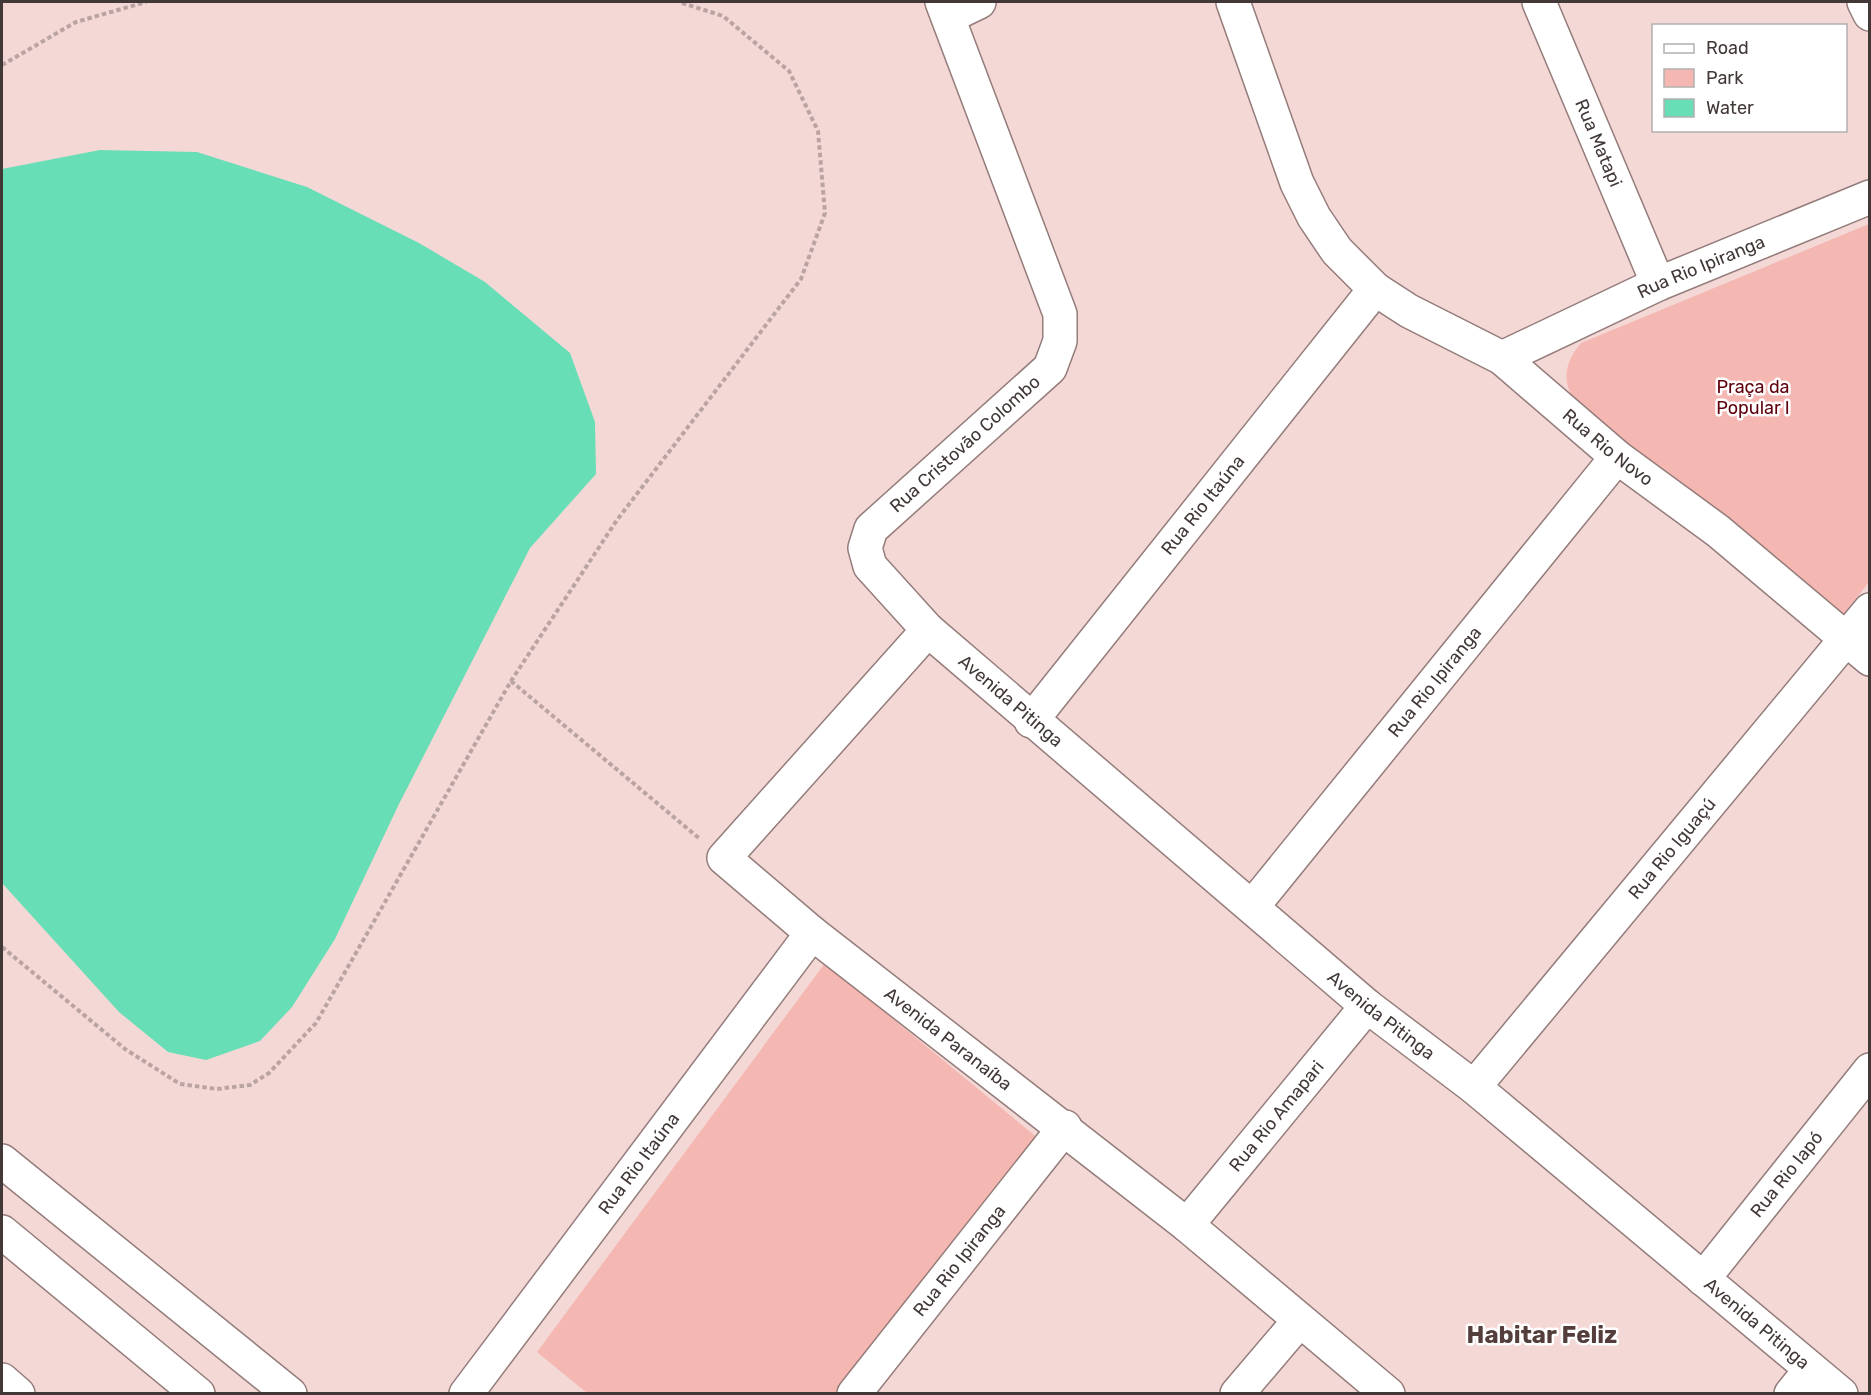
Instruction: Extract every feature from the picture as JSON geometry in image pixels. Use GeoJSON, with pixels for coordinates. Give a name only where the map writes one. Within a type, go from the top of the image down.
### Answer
{"type":"FeatureCollection","features":[{"type":"Feature","properties":{"kind":"street"},"geometry":{"type":"LineString","coordinates":[[945,9],[979,2]]}},
{"type":"Feature","properties":{"kind":"street","name":"Rua Rio Novo"},"geometry":{"type":"LineString","coordinates":[[1233,2],[1297,183],[1314,218],[1337,251],[1375,289],[1409,311],[1502,358],[1617,457],[1718,531],[1857,649]]}},
{"type":"Feature","properties":{"kind":"street","name":"Rua Matapi"},"geometry":{"type":"LineString","coordinates":[[1539,2],[1658,284]]}},
{"type":"Feature","properties":{"kind":"street"},"geometry":{"type":"LineString","coordinates":[[1864,2],[1869,14]]}},
{"type":"Feature","properties":{"kind":"street","name":"Rua Cristovão Colombo"},"geometry":{"type":"LineString","coordinates":[[928,630],[870,566],[865,548],[871,529],[1050,368],[1060,341],[1060,314],[945,9]]}},
{"type":"Feature","properties":{"kind":"street","name":"Rua Rio Ipiranga"},"geometry":{"type":"LineString","coordinates":[[1502,358],[1658,284],[1869,196]]}},
{"type":"Feature","properties":{"kind":"street","name":"Rua Rio Itaúna"},"geometry":{"type":"LineString","coordinates":[[1031,721],[1375,289]]}},
{"type":"Feature","properties":{"kind":"street","name":"Rua Rio Ipiranga"},"geometry":{"type":"LineString","coordinates":[[1252,907],[1617,457]]}},
{"type":"Feature","properties":{"kind":"street","name":"Rua Rio Iguaçú"},"geometry":{"type":"LineString","coordinates":[[1474,1087],[1857,649],[1869,610]]}},
{"type":"Feature","properties":{"kind":"street"},"geometry":{"type":"LineString","coordinates":[[724,858],[928,630]]}},
{"type":"Feature","properties":{"kind":"street","name":"Avenida Pitinga"},"geometry":{"type":"LineString","coordinates":[[928,630],[1031,721],[1367,1006],[1474,1087],[1703,1279],[1801,1381],[1841,1394]]}},
{"type":"Feature","properties":{"kind":"street","name":"Avenida Paranaíba"},"geometry":{"type":"LineString","coordinates":[[724,858],[812,933],[1065,1127],[1388,1394]]}},
{"type":"Feature","properties":{"kind":"street","name":"Rua Rio Itaúna"},"geometry":{"type":"LineString","coordinates":[[466,1394],[812,933]]}},
{"type":"Feature","properties":{"kind":"street","name":"Rua Rio Amapari"},"geometry":{"type":"LineString","coordinates":[[1186,1225],[1367,1006]]}},
{"type":"Feature","properties":{"kind":"street","name":"Rua Rio Iapó"},"geometry":{"type":"LineString","coordinates":[[1703,1279],[1869,1070]]}},
{"type":"Feature","properties":{"kind":"street","name":"Rua Rio Ipiranga"},"geometry":{"type":"LineString","coordinates":[[854,1394],[1065,1127]]}},
{"type":"Feature","properties":{"kind":"street"},"geometry":{"type":"LineString","coordinates":[[2,1161],[290,1394]]}},
{"type":"Feature","properties":{"kind":"street"},"geometry":{"type":"LineString","coordinates":[[2,1232],[198,1394]]}},
{"type":"Feature","properties":{"kind":"street"},"geometry":{"type":"LineString","coordinates":[[1237,1394],[1299,1321]]}},
{"type":"Feature","properties":{"kind":"street"},"geometry":{"type":"LineString","coordinates":[[2,1380],[18,1394]]}},
{"type":"Feature","properties":{"kind":"path"},"geometry":{"type":"LineString","coordinates":[[2,65],[76,22],[146,2]]}},
{"type":"Feature","properties":{"kind":"path"},"geometry":{"type":"LineString","coordinates":[[2,947],[125,1049],[180,1084],[217,1089],[250,1085],[269,1073],[316,1023],[511,681],[616,520],[801,279],[825,213],[819,131],[789,71],[723,16],[679,2]]}},
{"type":"Feature","properties":{"kind":"path"},"geometry":{"type":"LineString","coordinates":[[511,681],[724,858]]}},
{"type":"Feature","properties":{"kind":"green space","name":"Praça da Popular I"},"geometry":{"type":"Polygon","coordinates":[[[1869,224],[1869,582],[1842,616],[1577,404],[1568,388],[1567,373],[1571,358],[1581,343],[1869,224]]]}},
{"type":"Feature","properties":{"kind":"green space"},"geometry":{"type":"Polygon","coordinates":[[[825,963],[1045,1144],[851,1393],[587,1393],[537,1352],[825,963]]]}},
{"type":"Feature","properties":{"kind":"water"},"geometry":{"type":"Polygon","coordinates":[[[100,150],[197,152],[307,187],[419,243],[485,282],[570,353],[595,422],[596,474],[530,548],[399,804],[335,939],[292,1007],[260,1041],[206,1060],[168,1052],[119,1012],[2,883],[2,169],[100,150]]]}},
{"type":"Feature","properties":{"kind":"district","name":"Habitar Feliz"},"geometry":{"type":"Point","coordinates":[1542,1335]}}]}
